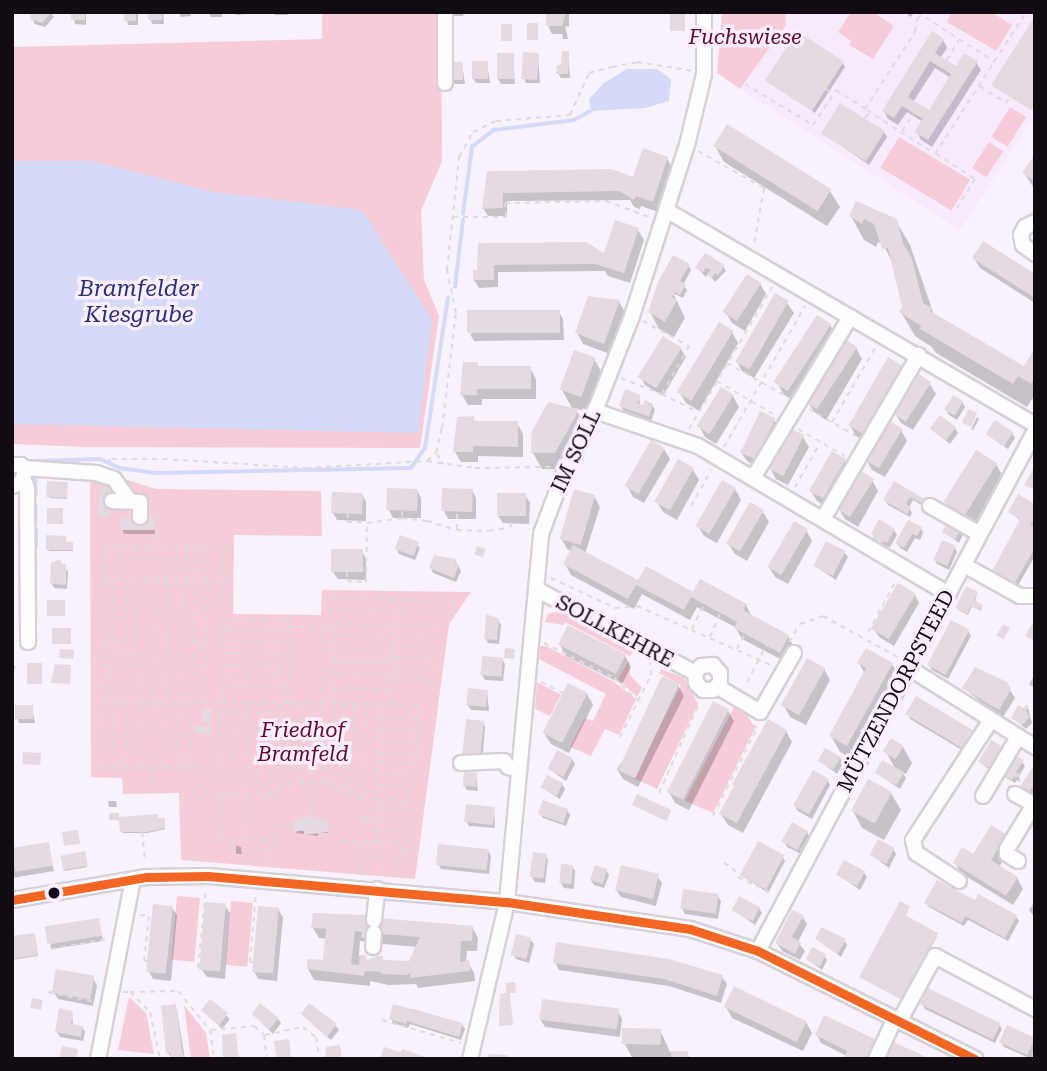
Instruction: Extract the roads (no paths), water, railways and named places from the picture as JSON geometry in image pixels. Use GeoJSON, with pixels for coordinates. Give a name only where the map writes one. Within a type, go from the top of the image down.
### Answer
{"type":"FeatureCollection","features":[{"type":"Feature","properties":{"kind":"street"},"geometry":{"type":"LineString","coordinates":[[445,12],[445,83]]}},
{"type":"Feature","properties":{"kind":"street","name":"IM SOLL"},"geometry":{"type":"LineString","coordinates":[[471,1053],[507,902],[541,534],[566,467],[595,411],[632,316],[688,145],[704,74],[704,12]]}},
{"type":"Feature","properties":{"kind":"street"},"geometry":{"type":"LineString","coordinates":[[665,216],[752,260],[1035,425]]}},
{"type":"Feature","properties":{"kind":"street"},"geometry":{"type":"LineString","coordinates":[[1035,222],[1025,227],[1021,235],[1023,245],[1035,254]]}},
{"type":"Feature","properties":{"kind":"street"},"geometry":{"type":"LineString","coordinates":[[753,478],[850,317]]}},
{"type":"Feature","properties":{"kind":"street"},"geometry":{"type":"LineString","coordinates":[[823,519],[919,355]]}},
{"type":"Feature","properties":{"kind":"street"},"geometry":{"type":"LineString","coordinates":[[595,411],[682,441],[718,457],[823,519],[842,534],[948,594]]}},
{"type":"Feature","properties":{"kind":"street","name":"MÜTZENDORPSTEED"},"geometry":{"type":"LineString","coordinates":[[758,951],[1035,431]]}},
{"type":"Feature","properties":{"kind":"street"},"geometry":{"type":"LineString","coordinates":[[18,475],[96,473],[114,479],[130,501]]}},
{"type":"Feature","properties":{"kind":"street"},"geometry":{"type":"LineString","coordinates":[[18,475],[27,488],[28,642]]}},
{"type":"Feature","properties":{"kind":"street"},"geometry":{"type":"LineString","coordinates":[[112,501],[140,502],[140,515]]}},
{"type":"Feature","properties":{"kind":"street"},"geometry":{"type":"LineString","coordinates":[[930,506],[980,534]]}},
{"type":"Feature","properties":{"kind":"street"},"geometry":{"type":"LineString","coordinates":[[964,565],[1020,596],[1035,596]]}},
{"type":"Feature","properties":{"kind":"street","name":"SOLLKEHRE"},"geometry":{"type":"LineString","coordinates":[[536,583],[648,648],[695,678],[706,691],[718,687],[721,676],[713,665],[701,666],[695,678]]}},
{"type":"Feature","properties":{"kind":"street"},"geometry":{"type":"LineString","coordinates":[[718,687],[761,712],[791,649]]}},
{"type":"Feature","properties":{"kind":"street"},"geometry":{"type":"LineString","coordinates":[[910,666],[1035,747]]}},
{"type":"Feature","properties":{"kind":"street"},"geometry":{"type":"LineString","coordinates":[[973,764],[994,722]]}},
{"type":"Feature","properties":{"kind":"street"},"geometry":{"type":"LineString","coordinates":[[959,881],[916,853],[913,840],[994,722]]}},
{"type":"Feature","properties":{"kind":"street"},"geometry":{"type":"LineString","coordinates":[[983,796],[1018,737]]}},
{"type":"Feature","properties":{"kind":"street"},"geometry":{"type":"LineString","coordinates":[[461,763],[504,761],[508,767],[519,769]]}},
{"type":"Feature","properties":{"kind":"street"},"geometry":{"type":"LineString","coordinates":[[1015,794],[1035,804],[1007,849],[1007,854],[1018,862]]}},
{"type":"Feature","properties":{"kind":"street"},"geometry":{"type":"LineString","coordinates":[[12,901],[140,878],[208,876],[507,902],[690,929],[758,951],[976,1059]]}},
{"type":"Feature","properties":{"kind":"street"},"geometry":{"type":"LineString","coordinates":[[97,1059],[128,913],[140,878]]}},
{"type":"Feature","properties":{"kind":"street"},"geometry":{"type":"LineString","coordinates":[[374,933],[377,889]]}},
{"type":"Feature","properties":{"kind":"street"},"geometry":{"type":"LineString","coordinates":[[876,1059],[935,956],[1035,1009]]}},
{"type":"Feature","properties":{"kind":"water"},"geometry":{"type":"Polygon","coordinates":[[[627,69],[657,69],[671,79],[669,101],[645,108],[591,111],[589,99],[604,83],[627,69]]]}},
{"type":"Feature","properties":{"kind":"water","name":"Bramfelder Kiesgrube"},"geometry":{"type":"Polygon","coordinates":[[[12,161],[92,161],[213,192],[362,210],[432,320],[418,433],[12,424],[12,161]]]}},
{"type":"Feature","properties":{"kind":"waterway"},"geometry":{"type":"LineString","coordinates":[[463,214],[472,147],[494,130],[574,120],[591,111]]}},
{"type":"Feature","properties":{"kind":"waterway"},"geometry":{"type":"LineString","coordinates":[[455,287],[463,220]]}},
{"type":"Feature","properties":{"kind":"waterway"},"geometry":{"type":"LineString","coordinates":[[36,465],[37,461],[100,459],[120,468],[156,473],[411,468],[425,448],[448,298]]}},
{"type":"Feature","properties":{"kind":"waterway"},"geometry":{"type":"LineString","coordinates":[[36,475],[36,495]]}},
{"type":"Feature","properties":{"kind":"waterway"},"geometry":{"type":"LineString","coordinates":[[36,505],[36,522]]}},
{"type":"Feature","properties":{"kind":"waterway"},"geometry":{"type":"LineString","coordinates":[[36,531],[36,547]]}},
{"type":"Feature","properties":{"kind":"waterway"},"geometry":{"type":"LineString","coordinates":[[35,563],[36,616]]}},
{"type":"Feature","properties":{"kind":"park label","name":"Fuchswiese"},"geometry":{"type":"Point","coordinates":[745,37]}},
{"type":"Feature","properties":{"kind":"park label","name":"Friedhof Bramfeld"},"geometry":{"type":"Point","coordinates":[303,742]}}]}
